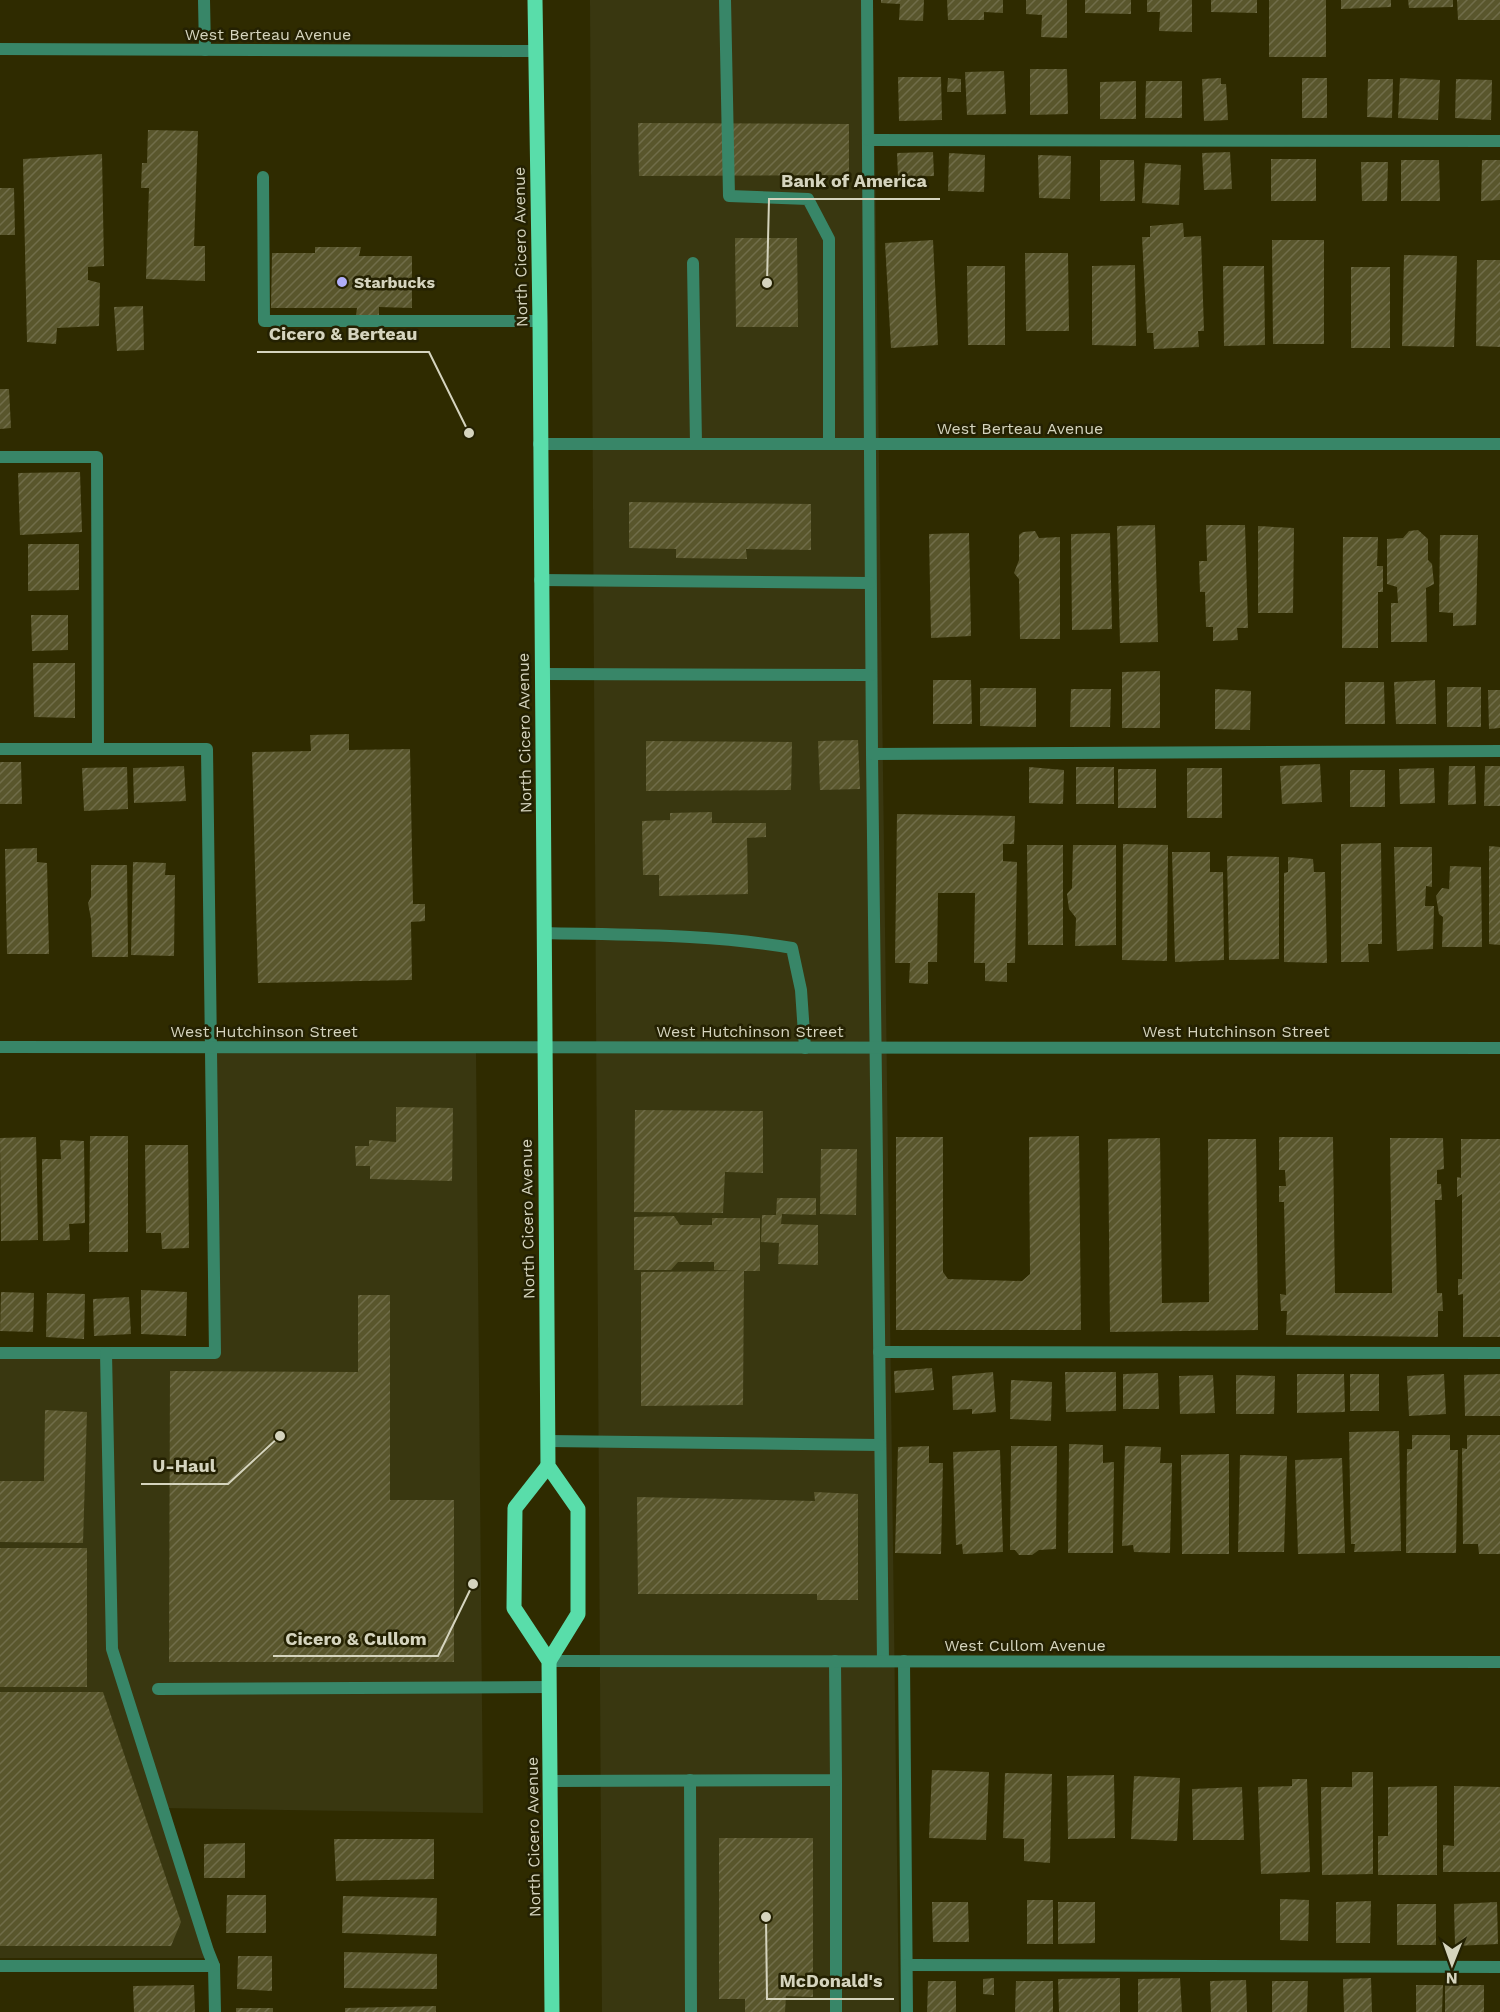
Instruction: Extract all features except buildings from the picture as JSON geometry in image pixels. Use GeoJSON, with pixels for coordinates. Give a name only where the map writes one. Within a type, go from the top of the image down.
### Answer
{"type":"FeatureCollection","features":[{"type":"Feature","properties":{"kind":"main road","name":"North Cicero Avenue"},"geometry":{"type":"LineString","coordinates":[[535,0],[540,321],[539,444],[548,1466]]}},
{"type":"Feature","properties":{"kind":"main road"},"geometry":{"type":"LineString","coordinates":[[548,1466],[578,1509],[578,1614],[549,1661],[514,1608],[514,1508],[548,1466]]}},
{"type":"Feature","properties":{"kind":"main road","name":"North Cicero Avenue"},"geometry":{"type":"LineString","coordinates":[[549,1661],[552,2012]]}},
{"type":"Feature","properties":{"kind":"street"},"geometry":{"type":"LineString","coordinates":[[204,0],[205,50]]}},
{"type":"Feature","properties":{"kind":"street"},"geometry":{"type":"LineString","coordinates":[[725,0],[729,196],[808,199],[829,239],[829,444]]}},
{"type":"Feature","properties":{"kind":"street"},"geometry":{"type":"LineString","coordinates":[[867,0],[870,584],[883,1661]]}},
{"type":"Feature","properties":{"kind":"street","name":"West Berteau Avenue"},"geometry":{"type":"LineString","coordinates":[[0,49],[536,51]]}},
{"type":"Feature","properties":{"kind":"street"},"geometry":{"type":"LineString","coordinates":[[868,140],[1500,141]]}},
{"type":"Feature","properties":{"kind":"street"},"geometry":{"type":"LineString","coordinates":[[262,177],[264,321],[540,321]]}},
{"type":"Feature","properties":{"kind":"street"},"geometry":{"type":"LineString","coordinates":[[693,263],[696,444]]}},
{"type":"Feature","properties":{"kind":"street","name":"West Berteau Avenue"},"geometry":{"type":"LineString","coordinates":[[539,444],[1500,444]]}},
{"type":"Feature","properties":{"kind":"street"},"geometry":{"type":"LineString","coordinates":[[0,457],[97,457],[98,749]]}},
{"type":"Feature","properties":{"kind":"street"},"geometry":{"type":"LineString","coordinates":[[540,580],[870,584]]}},
{"type":"Feature","properties":{"kind":"street"},"geometry":{"type":"LineString","coordinates":[[541,674],[871,675]]}},
{"type":"Feature","properties":{"kind":"street"},"geometry":{"type":"LineString","coordinates":[[0,749],[207,749],[215,1353],[0,1353]]}},
{"type":"Feature","properties":{"kind":"street"},"geometry":{"type":"LineString","coordinates":[[872,754],[1500,752]]}},
{"type":"Feature","properties":{"kind":"street"},"geometry":{"type":"LineString","coordinates":[[543,933],[634,935],[792,948],[801,990],[805,1048]]}},
{"type":"Feature","properties":{"kind":"street","name":"West Hutchinson Street"},"geometry":{"type":"LineString","coordinates":[[0,1047],[1500,1048]]}},
{"type":"Feature","properties":{"kind":"street"},"geometry":{"type":"LineString","coordinates":[[879,1352],[1500,1353]]}},
{"type":"Feature","properties":{"kind":"street"},"geometry":{"type":"LineString","coordinates":[[106,1353],[112,1648],[214,1966],[215,2012]]}},
{"type":"Feature","properties":{"kind":"street"},"geometry":{"type":"LineString","coordinates":[[548,1441],[880,1445]]}},
{"type":"Feature","properties":{"kind":"street","name":"West Cullom Avenue"},"geometry":{"type":"LineString","coordinates":[[549,1661],[1500,1662]]}},
{"type":"Feature","properties":{"kind":"street"},"geometry":{"type":"LineString","coordinates":[[835,1661],[836,2012]]}},
{"type":"Feature","properties":{"kind":"street"},"geometry":{"type":"LineString","coordinates":[[904,1661],[907,2012]]}},
{"type":"Feature","properties":{"kind":"street"},"geometry":{"type":"LineString","coordinates":[[158,1689],[550,1688]]}},
{"type":"Feature","properties":{"kind":"street"},"geometry":{"type":"LineString","coordinates":[[690,1780],[690,2012]]}},
{"type":"Feature","properties":{"kind":"street"},"geometry":{"type":"LineString","coordinates":[[550,1781],[836,1780]]}},
{"type":"Feature","properties":{"kind":"street"},"geometry":{"type":"LineString","coordinates":[[907,1965],[1500,1967]]}},
{"type":"Feature","properties":{"kind":"street"},"geometry":{"type":"LineString","coordinates":[[0,1966],[214,1966]]}},
{"type":"Feature","properties":{"kind":"shaded area"},"geometry":{"type":"Polygon","coordinates":[[[590,0],[873,0],[899,2012],[602,2012],[590,0]]]}},
{"type":"Feature","properties":{"kind":"shaded area"},"geometry":{"type":"Polygon","coordinates":[[[205,1052],[476,1052],[483,1813],[162,1808],[210,1958],[0,1958],[0,1348],[209,1348],[205,1052]]]}},
{"type":"Feature","properties":{"kind":"place","name":"Starbucks"},"geometry":{"type":"Point","coordinates":[342,282]}},
{"type":"Feature","properties":{"kind":"place","name":"Bank of America"},"geometry":{"type":"Point","coordinates":[767,283]}},
{"type":"Feature","properties":{"kind":"place","name":"Cicero & Berteau"},"geometry":{"type":"Point","coordinates":[469,433]}},
{"type":"Feature","properties":{"kind":"place","name":"U-Haul"},"geometry":{"type":"Point","coordinates":[280,1436]}},
{"type":"Feature","properties":{"kind":"place","name":"Cicero & Cullom"},"geometry":{"type":"Point","coordinates":[473,1584]}},
{"type":"Feature","properties":{"kind":"place","name":"McDonald's"},"geometry":{"type":"Point","coordinates":[766,1917]}}]}
